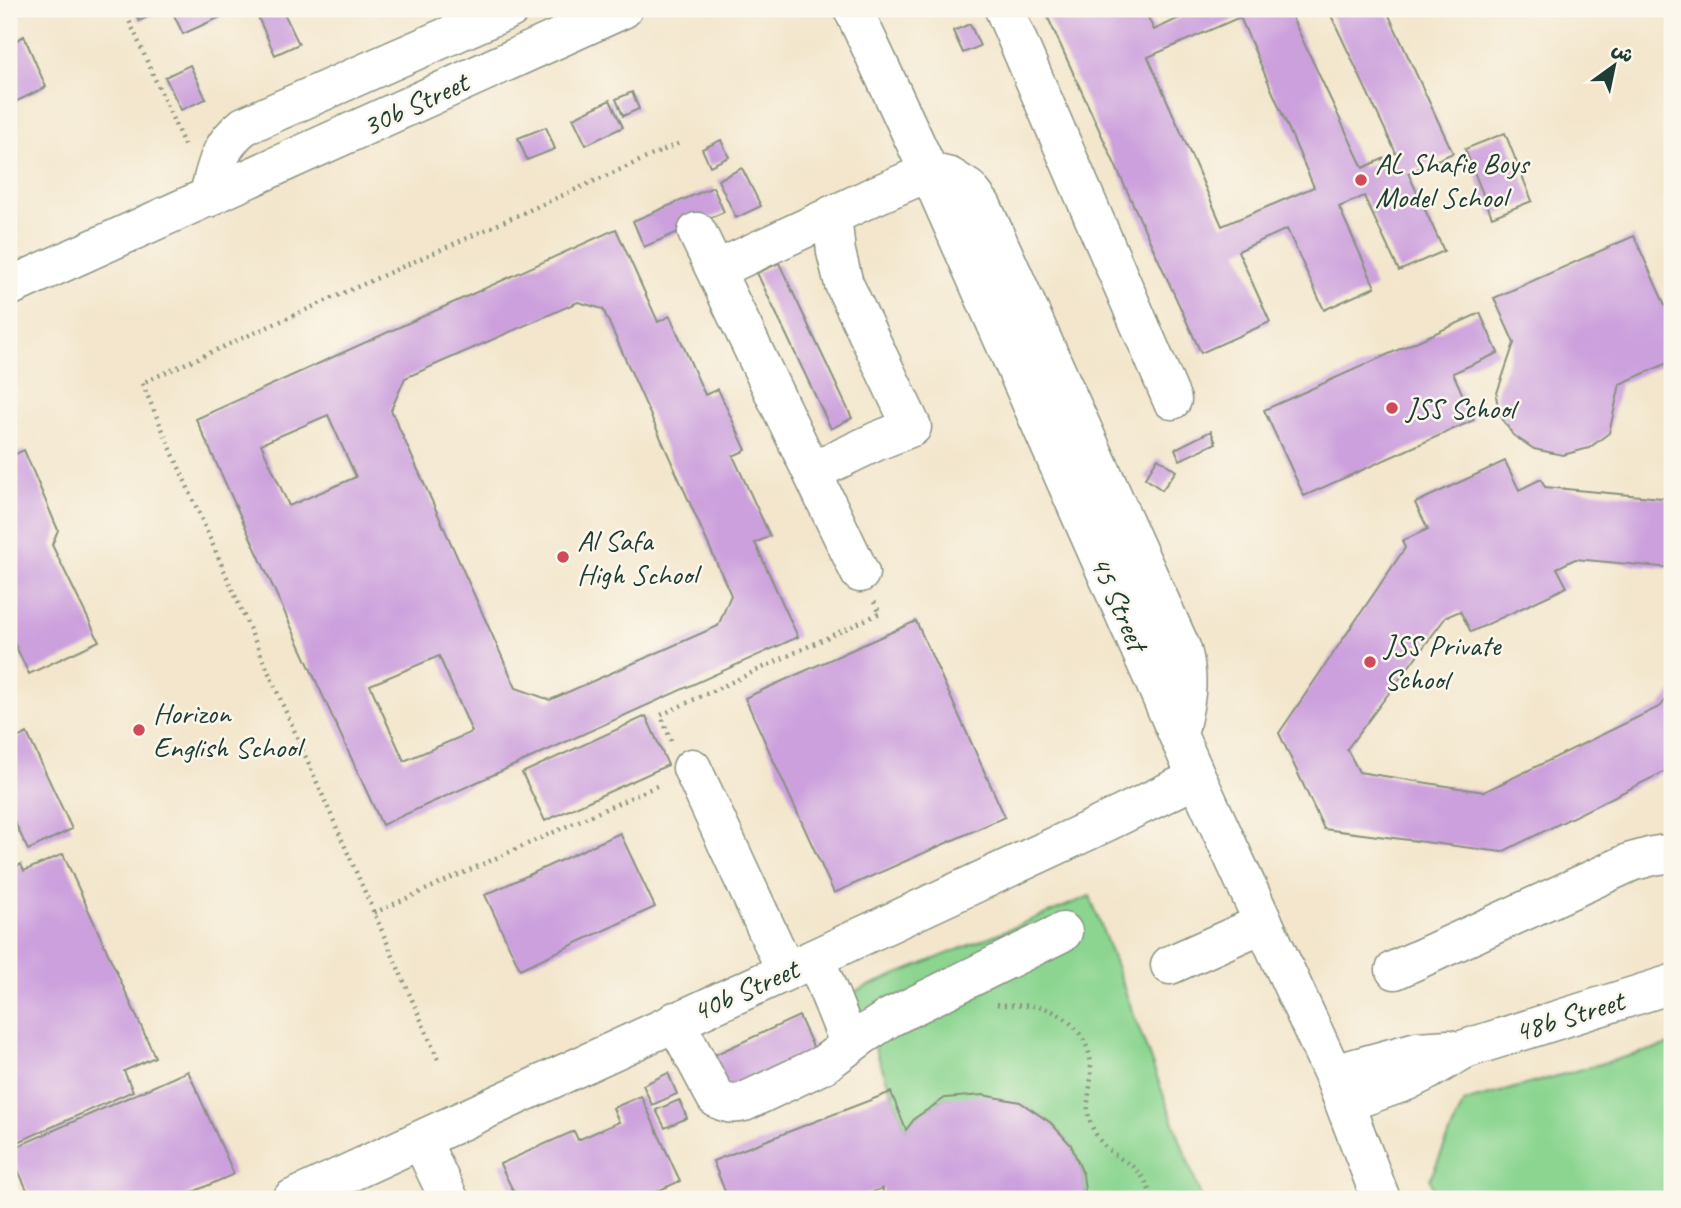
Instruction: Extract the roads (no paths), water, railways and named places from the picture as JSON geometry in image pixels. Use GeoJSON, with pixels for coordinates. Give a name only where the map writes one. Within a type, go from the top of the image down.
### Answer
{"type":"FeatureCollection","features":[{"type":"Feature","properties":{"kind":"street","name":"30b Street"},"geometry":{"type":"LineString","coordinates":[[208,198],[224,146],[244,126],[510,9]]}},
{"type":"Feature","properties":{"kind":"street","name":"30b Street"},"geometry":{"type":"LineString","coordinates":[[9,287],[623,9]]}},
{"type":"Feature","properties":{"kind":"street","name":"45 Street"},"geometry":{"type":"LineString","coordinates":[[853,9],[929,172],[1197,778],[1339,1089],[1381,1199]]}},
{"type":"Feature","properties":{"kind":"street"},"geometry":{"type":"LineString","coordinates":[[1004,9],[1172,400]]}},
{"type":"Feature","properties":{"kind":"street"},"geometry":{"type":"LineString","coordinates":[[716,270],[929,172]]}},
{"type":"Feature","properties":{"kind":"street"},"geometry":{"type":"LineString","coordinates":[[812,472],[912,427],[844,284],[836,252],[832,215]]}},
{"type":"Feature","properties":{"kind":"street"},"geometry":{"type":"LineString","coordinates":[[697,232],[860,573]]}},
{"type":"Feature","properties":{"kind":"street"},"geometry":{"type":"LineString","coordinates":[[676,767],[850,1045]]}},
{"type":"Feature","properties":{"kind":"street","name":"40b Street"},"geometry":{"type":"LineString","coordinates":[[292,1199],[801,965],[1197,778]]}},
{"type":"Feature","properties":{"kind":"street"},"geometry":{"type":"LineString","coordinates":[[1395,970],[1631,862],[1672,853]]}},
{"type":"Feature","properties":{"kind":"street"},"geometry":{"type":"LineString","coordinates":[[1170,965],[1264,923]]}},
{"type":"Feature","properties":{"kind":"street"},"geometry":{"type":"LineString","coordinates":[[675,1021],[716,1098],[735,1105],[824,1064],[890,1018],[1063,932]]}},
{"type":"Feature","properties":{"kind":"street","name":"48b Street"},"geometry":{"type":"LineString","coordinates":[[1339,1089],[1407,1081],[1465,1049],[1672,984]]}},
{"type":"Feature","properties":{"kind":"street"},"geometry":{"type":"LineString","coordinates":[[421,1140],[449,1199]]}},
{"type":"Feature","properties":{"kind":"place","name":"AL Shafie Boys Model School"},"geometry":{"type":"Point","coordinates":[1361,180]}},
{"type":"Feature","properties":{"kind":"place","name":"JSS School"},"geometry":{"type":"Point","coordinates":[1392,408]}},
{"type":"Feature","properties":{"kind":"place","name":"Al Safa High School"},"geometry":{"type":"Point","coordinates":[563,557]}},
{"type":"Feature","properties":{"kind":"place","name":"JSS Private School"},"geometry":{"type":"Point","coordinates":[1370,662]}},
{"type":"Feature","properties":{"kind":"place","name":"Horizon English School"},"geometry":{"type":"Point","coordinates":[139,730]}}]}
